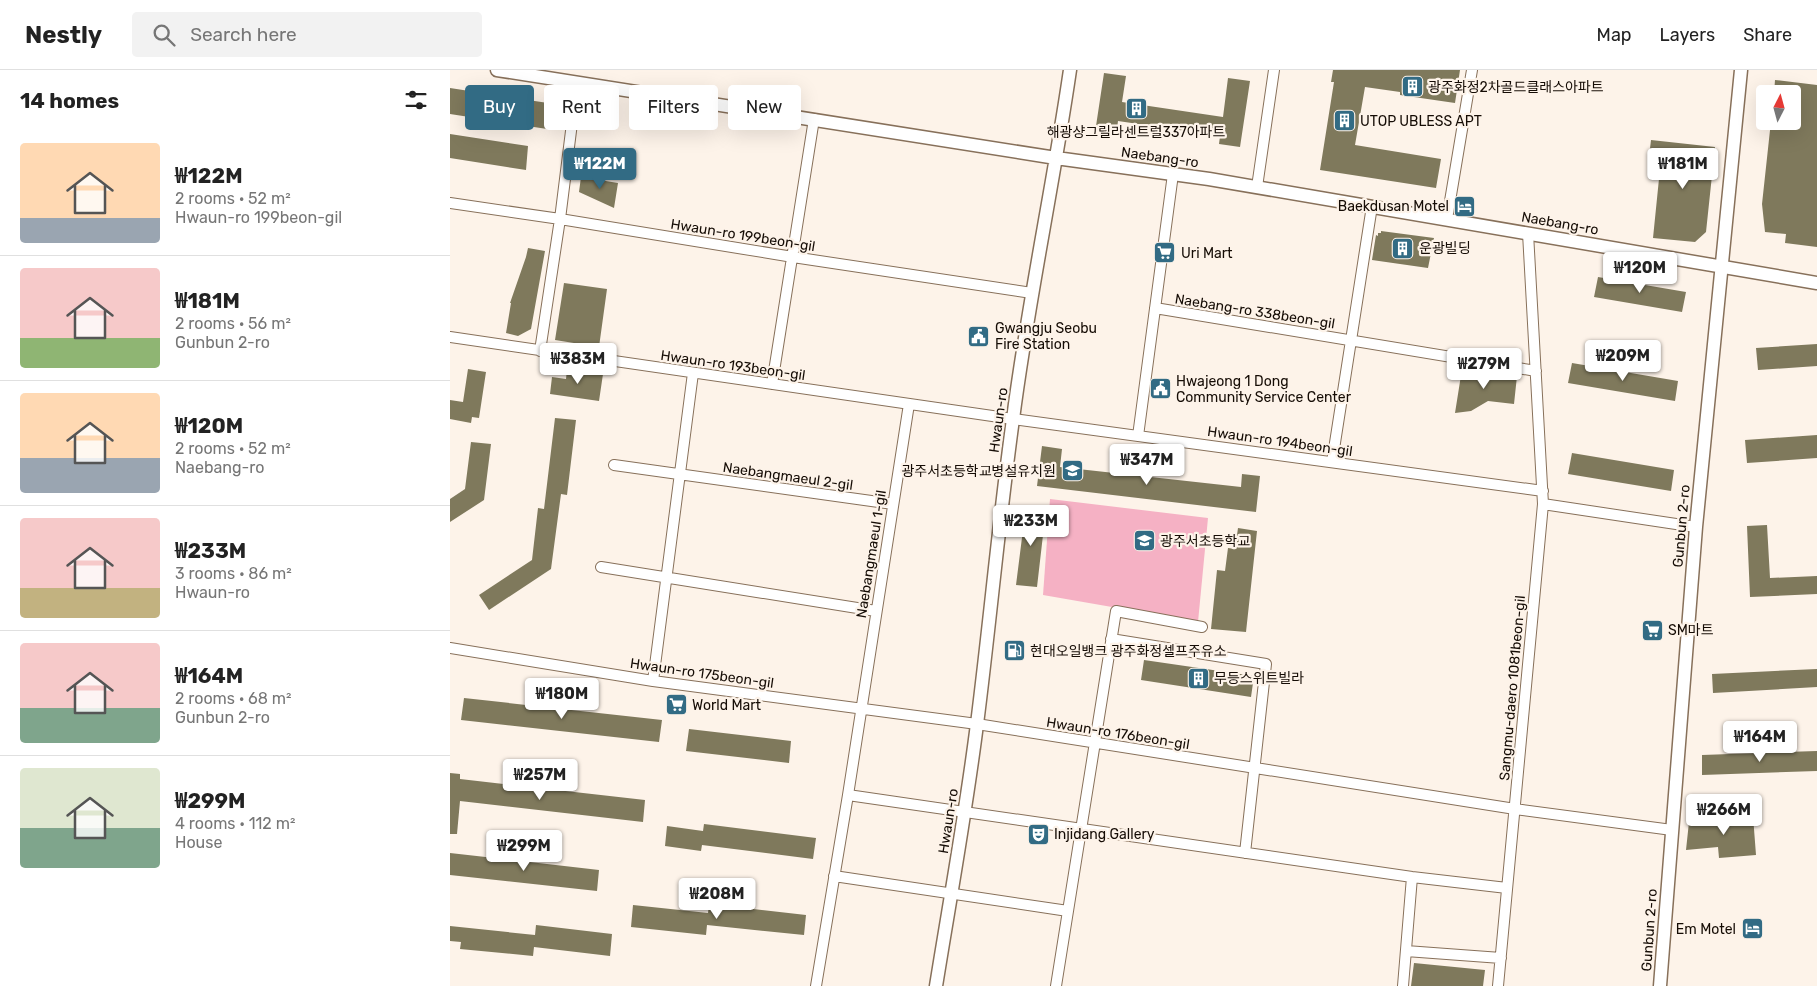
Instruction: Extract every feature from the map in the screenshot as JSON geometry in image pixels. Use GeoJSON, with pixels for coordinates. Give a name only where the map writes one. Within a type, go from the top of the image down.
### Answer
{"type":"FeatureCollection","features":[{"type":"Feature","properties":{"kind":"street","name":"Naebang-ro"},"geometry":{"type":"LineString","coordinates":[[497,70],[1056,158],[1257,187],[1817,283]]}},
{"type":"Feature","properties":{"kind":"street","name":"Hwaun-ro"},"geometry":{"type":"LineString","coordinates":[[936,986],[965,811],[977,724],[1013,419],[1032,293],[1070,70]]}},
{"type":"Feature","properties":{"kind":"street"},"geometry":{"type":"LineString","coordinates":[[1257,187],[1274,70]]}},
{"type":"Feature","properties":{"kind":"street"},"geometry":{"type":"LineString","coordinates":[[1447,219],[1472,70]]}},
{"type":"Feature","properties":{"kind":"street","name":"Gunbun 2-ro"},"geometry":{"type":"LineString","coordinates":[[1660,986],[1696,527],[1741,70]]}},
{"type":"Feature","properties":{"kind":"street"},"geometry":{"type":"LineString","coordinates":[[540,350],[560,219],[577,83]]}},
{"type":"Feature","properties":{"kind":"street"},"geometry":{"type":"LineString","coordinates":[[772,384],[814,119]]}},
{"type":"Feature","properties":{"kind":"street","name":"Naebang-ro 338beon-gil"},"geometry":{"type":"LineString","coordinates":[[1138,436],[1173,174]]}},
{"type":"Feature","properties":{"kind":"street","name":"Hwaun-ro 199beon-gil"},"geometry":{"type":"LineString","coordinates":[[450,203],[1032,293]]}},
{"type":"Feature","properties":{"kind":"street"},"geometry":{"type":"LineString","coordinates":[[1332,462],[1372,206]]}},
{"type":"Feature","properties":{"kind":"street","name":"Sangmu-daero 1081beon-gil"},"geometry":{"type":"LineString","coordinates":[[1498,986],[1543,504],[1528,233]]}},
{"type":"Feature","properties":{"kind":"street","name":"Naebang-ro 338beon-gil"},"geometry":{"type":"LineString","coordinates":[[1155,308],[1536,371]]}},
{"type":"Feature","properties":{"kind":"street","name":"Hwaun-ro 193beon-gil"},"geometry":{"type":"LineString","coordinates":[[450,337],[1013,419]]}},
{"type":"Feature","properties":{"kind":"street"},"geometry":{"type":"LineString","coordinates":[[653,681],[693,373]]}},
{"type":"Feature","properties":{"kind":"street","name":"Naebangmaeul 1-gil"},"geometry":{"type":"LineString","coordinates":[[861,708],[908,404]]}},
{"type":"Feature","properties":{"kind":"street","name":"Hwaun-ro 194beon-gil"},"geometry":{"type":"LineString","coordinates":[[1013,419],[1543,491]]}},
{"type":"Feature","properties":{"kind":"street","name":"Naebangmaeul 2-gil"},"geometry":{"type":"LineString","coordinates":[[614,465],[893,504]]}},
{"type":"Feature","properties":{"kind":"street"},"geometry":{"type":"LineString","coordinates":[[1543,504],[1696,527]]}},
{"type":"Feature","properties":{"kind":"street"},"geometry":{"type":"LineString","coordinates":[[601,567],[876,611]]}},
{"type":"Feature","properties":{"kind":"street"},"geometry":{"type":"LineString","coordinates":[[1056,986],[1116,611],[1202,627]]}},
{"type":"Feature","properties":{"kind":"street"},"geometry":{"type":"LineString","coordinates":[[1112,635],[1266,664],[1245,853]]}},
{"type":"Feature","properties":{"kind":"street","name":"Hwaun-ro 175beon-gil"},"geometry":{"type":"LineString","coordinates":[[450,648],[653,681],[977,724]]}},
{"type":"Feature","properties":{"kind":"street"},"geometry":{"type":"LineString","coordinates":[[816,986],[861,708]]}},
{"type":"Feature","properties":{"kind":"street","name":"Hwaun-ro 176beon-gil"},"geometry":{"type":"LineString","coordinates":[[977,724],[1515,809],[1672,830]]}},
{"type":"Feature","properties":{"kind":"street"},"geometry":{"type":"LineString","coordinates":[[848,795],[1412,877],[1507,888]]}},
{"type":"Feature","properties":{"kind":"street"},"geometry":{"type":"LineString","coordinates":[[834,876],[1068,911]]}},
{"type":"Feature","properties":{"kind":"street"},"geometry":{"type":"LineString","coordinates":[[1403,986],[1412,877]]}},
{"type":"Feature","properties":{"kind":"street"},"geometry":{"type":"LineString","coordinates":[[1406,951],[1501,958]]}},
{"type":"Feature","properties":{"kind":"shaded area"},"geometry":{"type":"Polygon","coordinates":[[[1050,499],[1208,518],[1198,622],[1043,595],[1050,499]]]}},
{"type":"Feature","properties":{"kind":"building","name":"UTOP UBLESS APT"},"geometry":{"type":"Polygon","coordinates":[[[1333,70],[1460,70],[1455,103],[1400,95],[1400,92],[1365,87],[1355,145],[1441,159],[1436,188],[1320,170],[1334,82],[1331,82],[1333,70]]]}},
{"type":"Feature","properties":{"kind":"building","name":"해광샹그릴라센트럴337아파트"},"geometry":{"type":"Polygon","coordinates":[[[1104,73],[1126,76],[1122,102],[1223,117],[1228,78],[1250,81],[1240,147],[1219,144],[1220,136],[1118,121],[1117,129],[1096,126],[1104,73]]]}},
{"type":"Feature","properties":{"kind":"building"},"geometry":{"type":"Polygon","coordinates":[[[1775,80],[1817,85],[1817,247],[1785,243],[1786,234],[1765,232],[1762,204],[1770,130],[1801,130],[1801,85],[1775,85],[1775,80]]]}},
{"type":"Feature","properties":{"kind":"building"},"geometry":{"type":"Polygon","coordinates":[[[450,88],[465,90],[465,116],[450,114],[450,88]]]}},
{"type":"Feature","properties":{"kind":"building"},"geometry":{"type":"Polygon","coordinates":[[[534,101],[544,102],[544,129],[534,127],[534,101]]]}},
{"type":"Feature","properties":{"kind":"building"},"geometry":{"type":"Polygon","coordinates":[[[450,134],[528,146],[526,170],[450,158],[450,134]]]}},
{"type":"Feature","properties":{"kind":"building"},"geometry":{"type":"Polygon","coordinates":[[[1651,140],[1715,147],[1706,232],[1695,242],[1653,238],[1661,159],[1649,157],[1651,140]]]}},
{"type":"Feature","properties":{"kind":"building"},"geometry":{"type":"Polygon","coordinates":[[[581,177],[618,183],[614,208],[579,192],[581,177]]]}},
{"type":"Feature","properties":{"kind":"building","name":"운광빌딩"},"geometry":{"type":"Polygon","coordinates":[[[1381,231],[1434,238],[1428,268],[1372,260],[1376,235],[1378,236],[1378,233],[1381,233],[1381,231]]]}},
{"type":"Feature","properties":{"kind":"building"},"geometry":{"type":"Polygon","coordinates":[[[528,248],[545,251],[531,329],[518,336],[506,333],[510,303],[528,248]]]}},
{"type":"Feature","properties":{"kind":"building"},"geometry":{"type":"Polygon","coordinates":[[[1598,277],[1686,292],[1682,312],[1594,297],[1598,277]]]}},
{"type":"Feature","properties":{"kind":"building"},"geometry":{"type":"Polygon","coordinates":[[[564,283],[607,289],[599,347],[555,340],[564,283]]]}},
{"type":"Feature","properties":{"kind":"building"},"geometry":{"type":"Polygon","coordinates":[[[1817,344],[1817,366],[1758,370],[1756,348],[1817,344]]]}},
{"type":"Feature","properties":{"kind":"building"},"geometry":{"type":"Polygon","coordinates":[[[1572,363],[1678,381],[1675,401],[1568,383],[1572,363]]]}},
{"type":"Feature","properties":{"kind":"building"},"geometry":{"type":"Polygon","coordinates":[[[468,369],[486,372],[479,418],[472,417],[471,423],[450,419],[450,400],[463,402],[468,369]]]}},
{"type":"Feature","properties":{"kind":"building"},"geometry":{"type":"Polygon","coordinates":[[[567,369],[603,374],[599,401],[550,394],[552,377],[566,379],[567,369]]]}},
{"type":"Feature","properties":{"kind":"building"},"geometry":{"type":"Polygon","coordinates":[[[1462,369],[1517,376],[1514,404],[1488,401],[1471,411],[1455,413],[1462,369]]]}},
{"type":"Feature","properties":{"kind":"building"},"geometry":{"type":"Polygon","coordinates":[[[555,418],[576,420],[567,495],[561,494],[551,569],[489,610],[479,595],[532,560],[538,508],[544,509],[555,418]]]}},
{"type":"Feature","properties":{"kind":"building"},"geometry":{"type":"Polygon","coordinates":[[[1817,435],[1817,458],[1747,463],[1745,440],[1817,435]]]}},
{"type":"Feature","properties":{"kind":"building"},"geometry":{"type":"Polygon","coordinates":[[[471,442],[491,444],[484,500],[450,522],[450,499],[465,489],[471,442]]]}},
{"type":"Feature","properties":{"kind":"building"},"geometry":{"type":"Polygon","coordinates":[[[1042,446],[1062,449],[1060,467],[1241,487],[1242,474],[1260,476],[1256,512],[1037,486],[1042,446]]]}},
{"type":"Feature","properties":{"kind":"building"},"geometry":{"type":"Polygon","coordinates":[[[1572,453],[1674,470],[1671,491],[1568,474],[1572,453]]]}},
{"type":"Feature","properties":{"kind":"building"},"geometry":{"type":"Polygon","coordinates":[[[1026,506],[1046,509],[1037,587],[1016,585],[1026,506]]]}},
{"type":"Feature","properties":{"kind":"building"},"geometry":{"type":"Polygon","coordinates":[[[1767,525],[1770,578],[1817,576],[1817,594],[1750,597],[1747,526],[1767,525]]]}},
{"type":"Feature","properties":{"kind":"building"},"geometry":{"type":"Polygon","coordinates":[[[1238,528],[1257,531],[1246,632],[1211,629],[1217,570],[1225,571],[1228,548],[1235,549],[1238,528]]]}},
{"type":"Feature","properties":{"kind":"building","name":"무등스위트빌라"},"geometry":{"type":"Polygon","coordinates":[[[1144,660],[1254,676],[1251,697],[1141,680],[1144,660]]]}},
{"type":"Feature","properties":{"kind":"building"},"geometry":{"type":"Polygon","coordinates":[[[1817,669],[1817,687],[1713,693],[1712,674],[1817,669]]]}},
{"type":"Feature","properties":{"kind":"building"},"geometry":{"type":"Polygon","coordinates":[[[464,698],[662,720],[659,742],[461,720],[464,698]]]}},
{"type":"Feature","properties":{"kind":"building"},"geometry":{"type":"Polygon","coordinates":[[[689,729],[791,741],[789,763],[686,751],[689,729]]]}},
{"type":"Feature","properties":{"kind":"building"},"geometry":{"type":"Polygon","coordinates":[[[1817,751],[1817,771],[1702,775],[1702,755],[1817,751]]]}},
{"type":"Feature","properties":{"kind":"building"},"geometry":{"type":"Polygon","coordinates":[[[450,773],[460,774],[460,779],[645,800],[643,822],[460,801],[457,834],[450,834],[450,773]]]}},
{"type":"Feature","properties":{"kind":"building"},"geometry":{"type":"Polygon","coordinates":[[[1753,816],[1756,855],[1719,858],[1718,847],[1686,850],[1689,822],[1753,816]]]}},
{"type":"Feature","properties":{"kind":"building"},"geometry":{"type":"Polygon","coordinates":[[[704,824],[816,838],[813,859],[702,845],[701,851],[665,846],[667,826],[703,831],[704,824]]]}},
{"type":"Feature","properties":{"kind":"building"},"geometry":{"type":"Polygon","coordinates":[[[450,853],[599,870],[597,891],[450,875],[450,853]]]}},
{"type":"Feature","properties":{"kind":"building"},"geometry":{"type":"Polygon","coordinates":[[[709,904],[806,915],[804,935],[707,925],[706,935],[631,927],[633,905],[708,913],[709,904]]]}},
{"type":"Feature","properties":{"kind":"building"},"geometry":{"type":"Polygon","coordinates":[[[536,925],[612,934],[610,956],[534,947],[533,956],[460,949],[461,942],[450,941],[450,926],[535,935],[536,925]]]}},
{"type":"Feature","properties":{"kind":"building"},"geometry":{"type":"Polygon","coordinates":[[[1414,963],[1485,970],[1483,986],[1411,986],[1414,963]]]}},
{"type":"Feature","properties":{"kind":"place","name":"광주화정2차골드클래스아파트"},"geometry":{"type":"Point","coordinates":[1412,87]}},
{"type":"Feature","properties":{"kind":"place","name":"해광샹그릴라센트럴337아파트"},"geometry":{"type":"Point","coordinates":[1136,109]}},
{"type":"Feature","properties":{"kind":"place","name":"UTOP UBLESS APT"},"geometry":{"type":"Point","coordinates":[1344,121]}},
{"type":"Feature","properties":{"kind":"place","name":"Baekdusan Motel"},"geometry":{"type":"Point","coordinates":[1465,206]}},
{"type":"Feature","properties":{"kind":"place","name":"운광빌딩"},"geometry":{"type":"Point","coordinates":[1403,248]}},
{"type":"Feature","properties":{"kind":"place","name":"Uri Mart"},"geometry":{"type":"Point","coordinates":[1165,253]}},
{"type":"Feature","properties":{"kind":"place","name":"Gwangju Seobu Fire Station"},"geometry":{"type":"Point","coordinates":[979,336]}},
{"type":"Feature","properties":{"kind":"place","name":"Hwajeong 1 Dong Community Service Center"},"geometry":{"type":"Point","coordinates":[1160,389]}},
{"type":"Feature","properties":{"kind":"place","name":"광주서초등학교병설유치원"},"geometry":{"type":"Point","coordinates":[1072,471]}},
{"type":"Feature","properties":{"kind":"place","name":"광주서초등학교"},"geometry":{"type":"Point","coordinates":[1144,541]}},
{"type":"Feature","properties":{"kind":"place","name":"SM마트"},"geometry":{"type":"Point","coordinates":[1652,630]}},
{"type":"Feature","properties":{"kind":"place","name":"현대오일뱅크 광주화정셀프주유소"},"geometry":{"type":"Point","coordinates":[1014,651]}},
{"type":"Feature","properties":{"kind":"place","name":"무등스위트빌라"},"geometry":{"type":"Point","coordinates":[1198,678]}},
{"type":"Feature","properties":{"kind":"place","name":"World Mart"},"geometry":{"type":"Point","coordinates":[676,705]}},
{"type":"Feature","properties":{"kind":"place","name":"Injidang Gallery"},"geometry":{"type":"Point","coordinates":[1038,834]}},
{"type":"Feature","properties":{"kind":"place","name":"Em Motel"},"geometry":{"type":"Point","coordinates":[1752,929]}}]}
